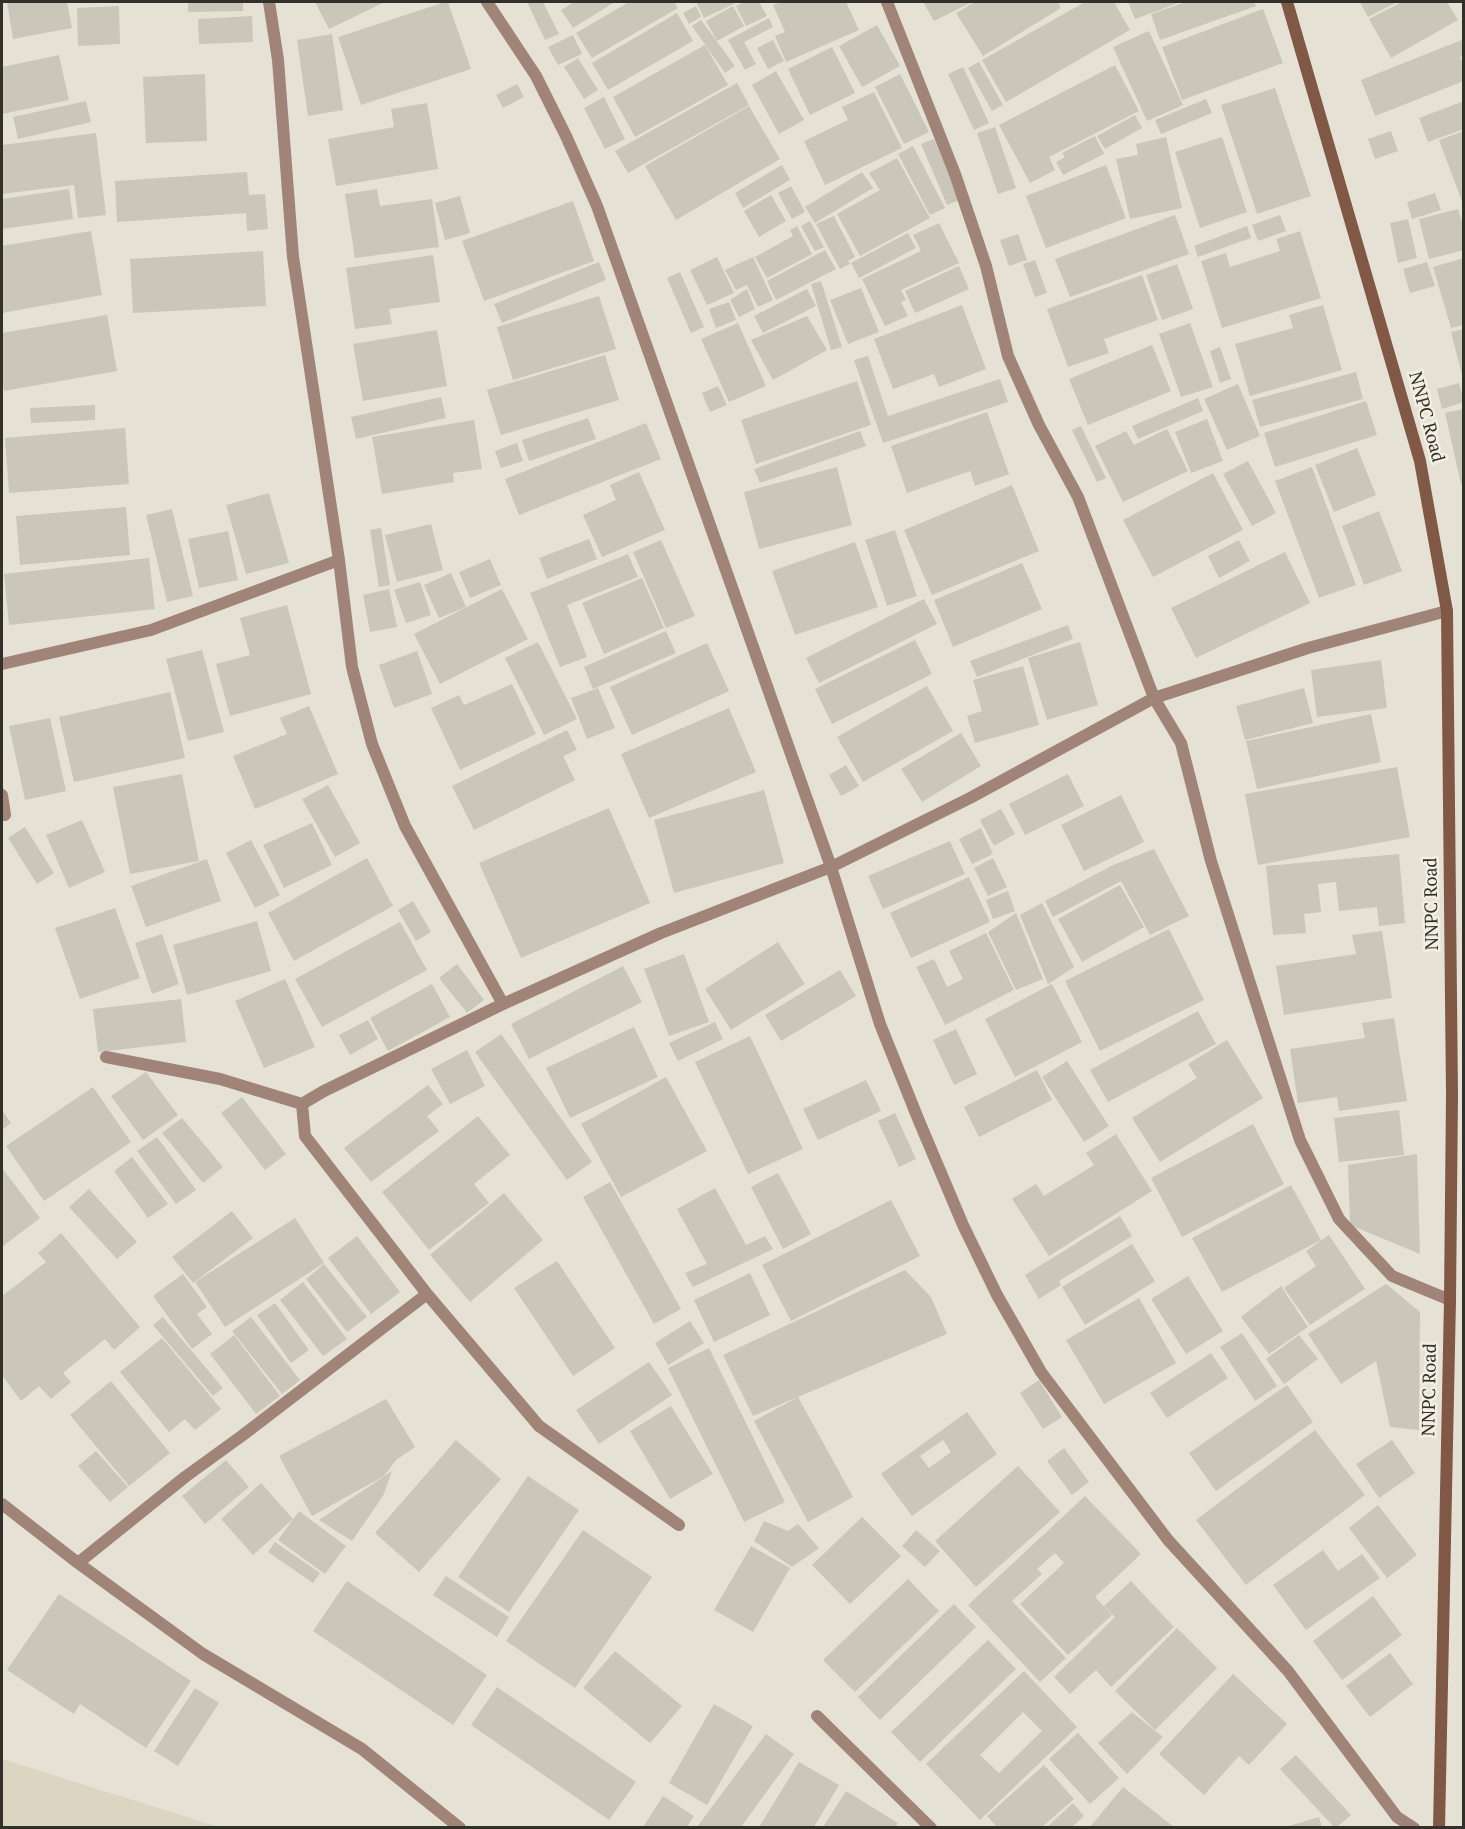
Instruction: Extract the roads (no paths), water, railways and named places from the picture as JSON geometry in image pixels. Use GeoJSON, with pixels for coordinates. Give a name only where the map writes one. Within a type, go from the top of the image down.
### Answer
{"type":"FeatureCollection","features":[{"type":"Feature","properties":{"kind":"street"},"geometry":{"type":"LineString","coordinates":[[269,2],[278,60],[293,257],[339,560],[352,667],[372,744],[405,826],[503,1004]]}},
{"type":"Feature","properties":{"kind":"street"},"geometry":{"type":"LineString","coordinates":[[487,2],[536,76],[597,206],[831,867],[879,1024],[963,1225],[997,1295],[1041,1372],[1168,1540],[1288,1671],[1397,1817],[1414,1827]]}},
{"type":"Feature","properties":{"kind":"street"},"geometry":{"type":"LineString","coordinates":[[887,2],[955,174],[986,266],[1008,356],[1040,425],[1078,497],[1154,699],[1181,743],[1211,861],[1300,1140],[1339,1219],[1392,1276],[1450,1300]]}},
{"type":"Feature","properties":{"kind":"street","name":"NNPC Road"},"geometry":{"type":"LineString","coordinates":[[1287,2],[1420,460],[1447,611],[1452,1095],[1439,1827]]}},
{"type":"Feature","properties":{"kind":"street"},"geometry":{"type":"LineString","coordinates":[[2,664],[151,630],[339,560]]}},
{"type":"Feature","properties":{"kind":"street"},"geometry":{"type":"LineString","coordinates":[[106,1057],[219,1079],[302,1104],[503,1004],[661,933],[831,867],[970,798],[1154,699],[1308,648],[1447,611]]}},
{"type":"Feature","properties":{"kind":"street"},"geometry":{"type":"LineString","coordinates":[[2,795],[5,815]]}},
{"type":"Feature","properties":{"kind":"street"},"geometry":{"type":"LineString","coordinates":[[302,1104],[304,1136],[427,1294],[539,1426],[680,1525]]}},
{"type":"Feature","properties":{"kind":"street"},"geometry":{"type":"LineString","coordinates":[[78,1563],[185,1477],[427,1294]]}},
{"type":"Feature","properties":{"kind":"street"},"geometry":{"type":"LineString","coordinates":[[2,1504],[78,1563],[203,1654],[362,1749],[460,1827]]}},
{"type":"Feature","properties":{"kind":"street"},"geometry":{"type":"LineString","coordinates":[[818,1716],[931,1827]]}}]}
